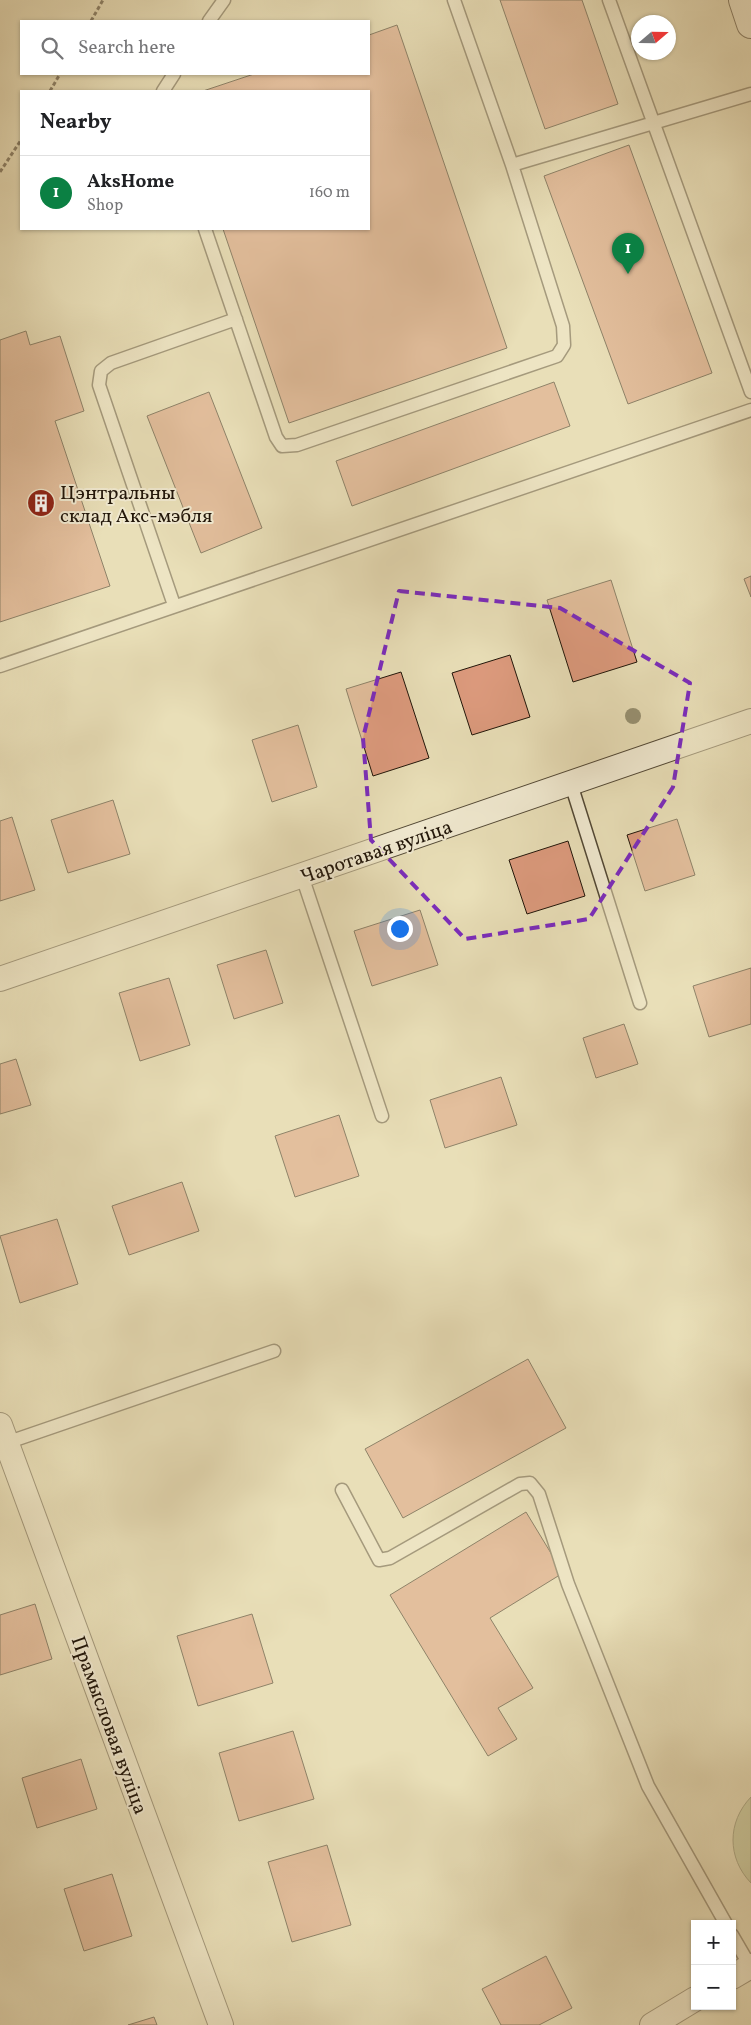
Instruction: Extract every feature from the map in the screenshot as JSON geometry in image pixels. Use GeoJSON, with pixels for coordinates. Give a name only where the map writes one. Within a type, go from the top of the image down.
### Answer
{"type":"FeatureCollection","features":[{"type":"Feature","properties":{"kind":"street"},"geometry":{"type":"LineString","coordinates":[[742,0],[751,24]]}},
{"type":"Feature","properties":{"kind":"street","name":"Чаротавая вуліца"},"geometry":{"type":"LineString","coordinates":[[0,979],[751,721]]}},
{"type":"Feature","properties":{"kind":"street","name":"Прамысловая вуліца"},"geometry":{"type":"LineString","coordinates":[[3,1434],[221,2025]]}},
{"type":"Feature","properties":{"kind":"street"},"geometry":{"type":"LineString","coordinates":[[652,2025],[691,2001]]}},
{"type":"Feature","properties":{"kind":"lane"},"geometry":{"type":"LineString","coordinates":[[210,20],[224,0]]}},
{"type":"Feature","properties":{"kind":"lane"},"geometry":{"type":"LineString","coordinates":[[204,230],[276,437],[282,446],[296,445],[557,356],[564,345],[563,326],[512,165],[454,0]]}},
{"type":"Feature","properties":{"kind":"lane"},"geometry":{"type":"LineString","coordinates":[[610,0],[652,123],[751,392]]}},
{"type":"Feature","properties":{"kind":"lane"},"geometry":{"type":"LineString","coordinates":[[164,90],[173,75]]}},
{"type":"Feature","properties":{"kind":"lane"},"geometry":{"type":"LineString","coordinates":[[512,165],[751,94]]}},
{"type":"Feature","properties":{"kind":"lane"},"geometry":{"type":"LineString","coordinates":[[174,605],[99,385],[101,371],[111,363],[236,320]]}},
{"type":"Feature","properties":{"kind":"lane"},"geometry":{"type":"LineString","coordinates":[[0,666],[174,605],[751,410]]}},
{"type":"Feature","properties":{"kind":"lane"},"geometry":{"type":"LineString","coordinates":[[572,784],[640,1003]]}},
{"type":"Feature","properties":{"kind":"lane"},"geometry":{"type":"LineString","coordinates":[[302,876],[382,1116]]}},
{"type":"Feature","properties":{"kind":"lane"},"geometry":{"type":"LineString","coordinates":[[3,1434],[274,1351]]}},
{"type":"Feature","properties":{"kind":"lane"},"geometry":{"type":"LineString","coordinates":[[342,1490],[379,1560],[390,1558],[520,1484],[530,1483],[539,1494],[568,1584],[648,1786],[724,1920]]}},
{"type":"Feature","properties":{"kind":"lane"},"geometry":{"type":"LineString","coordinates":[[736,1946],[744,1969]]}},
{"type":"Feature","properties":{"kind":"path"},"geometry":{"type":"LineString","coordinates":[[92,20],[103,0]]}},
{"type":"Feature","properties":{"kind":"path"},"geometry":{"type":"LineString","coordinates":[[51,90],[59,75]]}},
{"type":"Feature","properties":{"kind":"path"},"geometry":{"type":"LineString","coordinates":[[0,172],[20,142]]}},
{"type":"Feature","properties":{"kind":"highlighted area"},"geometry":{"type":"Polygon","coordinates":[[[399,591],[560,608],[690,683],[673,787],[589,919],[465,939],[371,840],[363,738],[399,591]]]}},
{"type":"Feature","properties":{"kind":"green space"},"geometry":{"type":"Polygon","coordinates":[[[751,1797],[751,1883],[738,1863],[733,1840],[738,1817],[751,1797]]]}},
{"type":"Feature","properties":{"kind":"building"},"geometry":{"type":"Polygon","coordinates":[[[500,0],[582,0],[618,104],[545,129],[500,0]]]}},
{"type":"Feature","properties":{"kind":"building"},"geometry":{"type":"Polygon","coordinates":[[[397,25],[507,348],[289,423],[223,230],[370,230],[370,90],[206,90],[251,75],[370,75],[370,35],[397,25]]]}},
{"type":"Feature","properties":{"kind":"building"},"geometry":{"type":"Polygon","coordinates":[[[629,145],[712,373],[628,404],[544,176],[629,145]]]}},
{"type":"Feature","properties":{"kind":"building","name":"Цэнтральны склад Акс-мэбля"},"geometry":{"type":"Polygon","coordinates":[[[26,331],[30,345],[60,336],[84,411],[55,421],[110,586],[0,622],[0,340],[26,331]]]}},
{"type":"Feature","properties":{"kind":"building"},"geometry":{"type":"Polygon","coordinates":[[[554,382],[570,426],[352,506],[336,461],[554,382]]]}},
{"type":"Feature","properties":{"kind":"building"},"geometry":{"type":"Polygon","coordinates":[[[209,392],[262,528],[201,553],[147,416],[209,392]]]}},
{"type":"Feature","properties":{"kind":"building"},"geometry":{"type":"Polygon","coordinates":[[[751,576],[751,597],[744,579],[751,576]]]}},
{"type":"Feature","properties":{"kind":"building"},"geometry":{"type":"Polygon","coordinates":[[[611,580],[637,662],[573,682],[547,600],[611,580]]]}},
{"type":"Feature","properties":{"kind":"building"},"geometry":{"type":"Polygon","coordinates":[[[510,655],[530,717],[472,735],[452,673],[510,655]]]}},
{"type":"Feature","properties":{"kind":"building"},"geometry":{"type":"Polygon","coordinates":[[[401,672],[429,758],[373,776],[346,689],[401,672]]]}},
{"type":"Feature","properties":{"kind":"building"},"geometry":{"type":"Polygon","coordinates":[[[298,725],[317,787],[272,802],[252,740],[298,725]]]}},
{"type":"Feature","properties":{"kind":"building"},"geometry":{"type":"Polygon","coordinates":[[[113,800],[130,854],[68,873],[51,820],[113,800]]]}},
{"type":"Feature","properties":{"kind":"building"},"geometry":{"type":"Polygon","coordinates":[[[12,817],[35,890],[0,901],[0,821],[12,817]]]}},
{"type":"Feature","properties":{"kind":"building"},"geometry":{"type":"Polygon","coordinates":[[[677,819],[695,875],[645,891],[627,835],[677,819]]]}},
{"type":"Feature","properties":{"kind":"building"},"geometry":{"type":"Polygon","coordinates":[[[568,841],[585,896],[527,914],[509,860],[568,841]]]}},
{"type":"Feature","properties":{"kind":"building"},"geometry":{"type":"Polygon","coordinates":[[[420,910],[438,965],[372,986],[354,931],[420,910]]]}},
{"type":"Feature","properties":{"kind":"building"},"geometry":{"type":"Polygon","coordinates":[[[266,950],[283,1003],[234,1019],[217,965],[266,950]]]}},
{"type":"Feature","properties":{"kind":"building"},"geometry":{"type":"Polygon","coordinates":[[[751,968],[751,1024],[709,1037],[693,986],[751,968]]]}},
{"type":"Feature","properties":{"kind":"building"},"geometry":{"type":"Polygon","coordinates":[[[169,978],[190,1045],[140,1061],[119,993],[169,978]]]}},
{"type":"Feature","properties":{"kind":"building"},"geometry":{"type":"Polygon","coordinates":[[[624,1024],[638,1064],[596,1078],[583,1038],[624,1024]]]}},
{"type":"Feature","properties":{"kind":"building"},"geometry":{"type":"Polygon","coordinates":[[[16,1059],[31,1105],[0,1114],[0,1064],[16,1059]]]}},
{"type":"Feature","properties":{"kind":"building"},"geometry":{"type":"Polygon","coordinates":[[[501,1077],[517,1125],[445,1148],[430,1100],[501,1077]]]}},
{"type":"Feature","properties":{"kind":"building"},"geometry":{"type":"Polygon","coordinates":[[[339,1115],[359,1176],[295,1197],[275,1136],[339,1115]]]}},
{"type":"Feature","properties":{"kind":"building"},"geometry":{"type":"Polygon","coordinates":[[[182,1182],[199,1231],[129,1255],[112,1206],[182,1182]]]}},
{"type":"Feature","properties":{"kind":"building"},"geometry":{"type":"Polygon","coordinates":[[[57,1219],[78,1284],[20,1303],[0,1236],[57,1219]]]}},
{"type":"Feature","properties":{"kind":"building"},"geometry":{"type":"Polygon","coordinates":[[[528,1359],[566,1428],[403,1518],[365,1449],[528,1359]]]}},
{"type":"Feature","properties":{"kind":"building"},"geometry":{"type":"Polygon","coordinates":[[[526,1512],[563,1573],[490,1618],[533,1688],[498,1708],[517,1739],[488,1756],[390,1595],[526,1512]]]}},
{"type":"Feature","properties":{"kind":"building"},"geometry":{"type":"Polygon","coordinates":[[[35,1604],[52,1659],[0,1675],[0,1615],[35,1604]]]}},
{"type":"Feature","properties":{"kind":"building"},"geometry":{"type":"Polygon","coordinates":[[[252,1614],[273,1683],[198,1706],[177,1636],[252,1614]]]}},
{"type":"Feature","properties":{"kind":"building"},"geometry":{"type":"Polygon","coordinates":[[[293,1731],[314,1799],[239,1821],[219,1753],[293,1731]]]}},
{"type":"Feature","properties":{"kind":"building"},"geometry":{"type":"Polygon","coordinates":[[[81,1759],[97,1809],[37,1828],[22,1778],[81,1759]]]}},
{"type":"Feature","properties":{"kind":"building"},"geometry":{"type":"Polygon","coordinates":[[[327,1845],[351,1925],[292,1942],[268,1862],[327,1845]]]}},
{"type":"Feature","properties":{"kind":"building"},"geometry":{"type":"Polygon","coordinates":[[[112,1874],[132,1936],[84,1951],[64,1889],[112,1874]]]}},
{"type":"Feature","properties":{"kind":"building"},"geometry":{"type":"Polygon","coordinates":[[[546,1956],[572,2008],[539,2025],[501,2025],[482,1989],[546,1956]]]}},
{"type":"Feature","properties":{"kind":"building"},"geometry":{"type":"Polygon","coordinates":[[[154,2017],[157,2025],[128,2025],[154,2017]]]}},
{"type":"Feature","properties":{"kind":"place","name":"AksHome"},"geometry":{"type":"Point","coordinates":[628,274]}},
{"type":"Feature","properties":{"kind":"place","name":"Цэнтральны склад Акс-мэбля"},"geometry":{"type":"Point","coordinates":[41,503]}}]}
